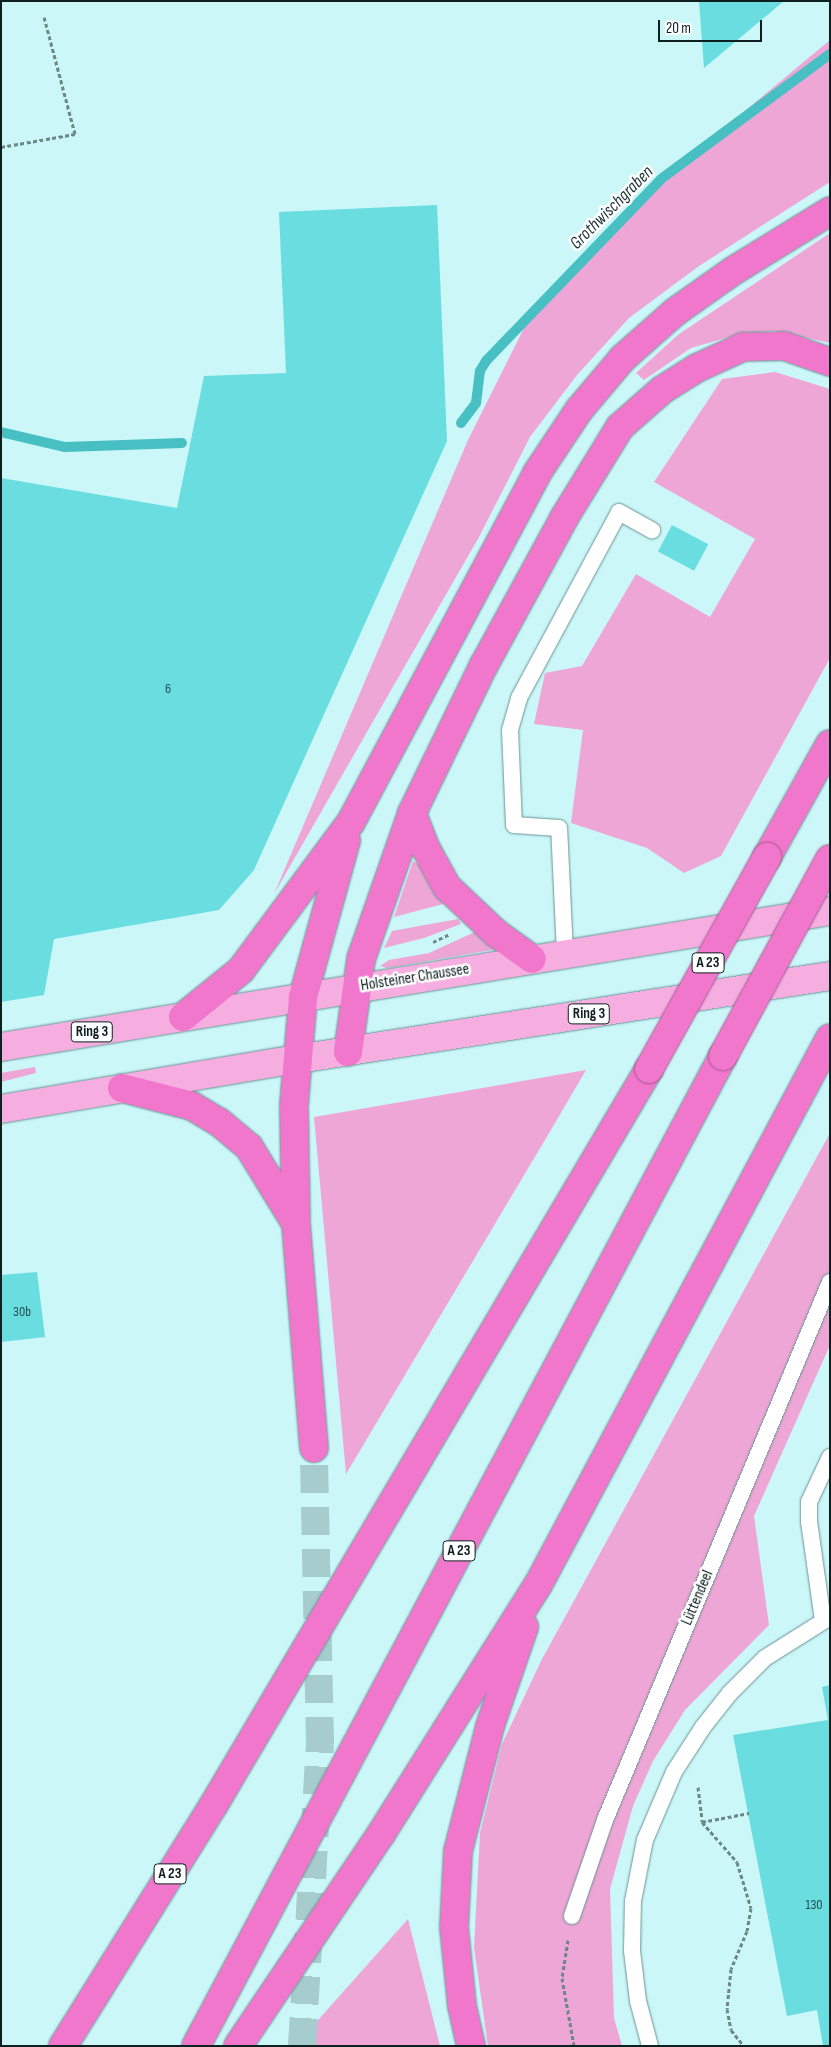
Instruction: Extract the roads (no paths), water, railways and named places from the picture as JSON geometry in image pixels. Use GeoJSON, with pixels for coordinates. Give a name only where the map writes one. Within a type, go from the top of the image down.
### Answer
{"type":"FeatureCollection","features":[{"type":"Feature","properties":{"kind":"highway"},"geometry":{"type":"LineString","coordinates":[[183,1017],[241,970],[351,822],[537,473],[579,410],[623,358],[674,312],[733,271],[830,211]]}},
{"type":"Feature","properties":{"kind":"highway"},"geometry":{"type":"LineString","coordinates":[[348,1052],[355,988],[370,929],[412,813],[489,656],[564,518],[620,427],[662,390],[697,368],[743,347],[784,346],[830,362]]}},
{"type":"Feature","properties":{"kind":"highway","name":"A 23"},"geometry":{"type":"LineString","coordinates":[[63,2046],[218,1798],[649,1068],[829,745]]}},
{"type":"Feature","properties":{"kind":"highway"},"geometry":{"type":"LineString","coordinates":[[412,813],[425,847],[448,888],[496,933],[532,959]]}},
{"type":"Feature","properties":{"kind":"highway"},"geometry":{"type":"LineString","coordinates":[[314,1448],[296,1224],[294,1106],[303,997],[351,822]]}},
{"type":"Feature","properties":{"kind":"highway","name":"A 23"},"geometry":{"type":"LineString","coordinates":[[196,2046],[723,1056],[830,859]]}},
{"type":"Feature","properties":{"kind":"highway"},"geometry":{"type":"LineString","coordinates":[[238,2046],[381,1834],[538,1586],[830,1038]]}},
{"type":"Feature","properties":{"kind":"highway"},"geometry":{"type":"LineString","coordinates":[[122,1088],[192,1106],[219,1122],[249,1147],[296,1224]]}},
{"type":"Feature","properties":{"kind":"highway"},"geometry":{"type":"LineString","coordinates":[[471,2046],[462,2006],[454,1927],[458,1852],[490,1726],[538,1586]]}},
{"type":"Feature","properties":{"kind":"main road","name":"Holsteiner Chaussee"},"geometry":{"type":"LineString","coordinates":[[1,1047],[830,911]]}},
{"type":"Feature","properties":{"kind":"main road","name":"Ring 3"},"geometry":{"type":"LineString","coordinates":[[1,1109],[298,1059],[830,976]]}},
{"type":"Feature","properties":{"kind":"lane"},"geometry":{"type":"LineString","coordinates":[[565,954],[559,828],[514,825],[510,730],[519,698],[619,512],[652,530]]}},
{"type":"Feature","properties":{"kind":"lane","name":"Lüttendeel"},"geometry":{"type":"LineString","coordinates":[[572,1916],[605,1820],[830,1282]]}},
{"type":"Feature","properties":{"kind":"lane"},"geometry":{"type":"LineString","coordinates":[[650,2046],[638,2000],[632,1951],[633,1901],[646,1840],[674,1772],[730,1693],[765,1658],[826,1619],[809,1522],[809,1502],[830,1457]]}},
{"type":"Feature","properties":{"kind":"waterway","name":"Grothwischgraben"},"geometry":{"type":"LineString","coordinates":[[461,423],[476,403],[480,371],[486,361],[661,179],[830,54]]}},
{"type":"Feature","properties":{"kind":"waterway","name":"Grothwischgraben"},"geometry":{"type":"LineString","coordinates":[[1,432],[65,447],[182,443]]}},
{"type":"Feature","properties":{"kind":"tunnel"},"geometry":{"type":"LineString","coordinates":[[302,2046],[320,1745],[314,1448]]}}]}
